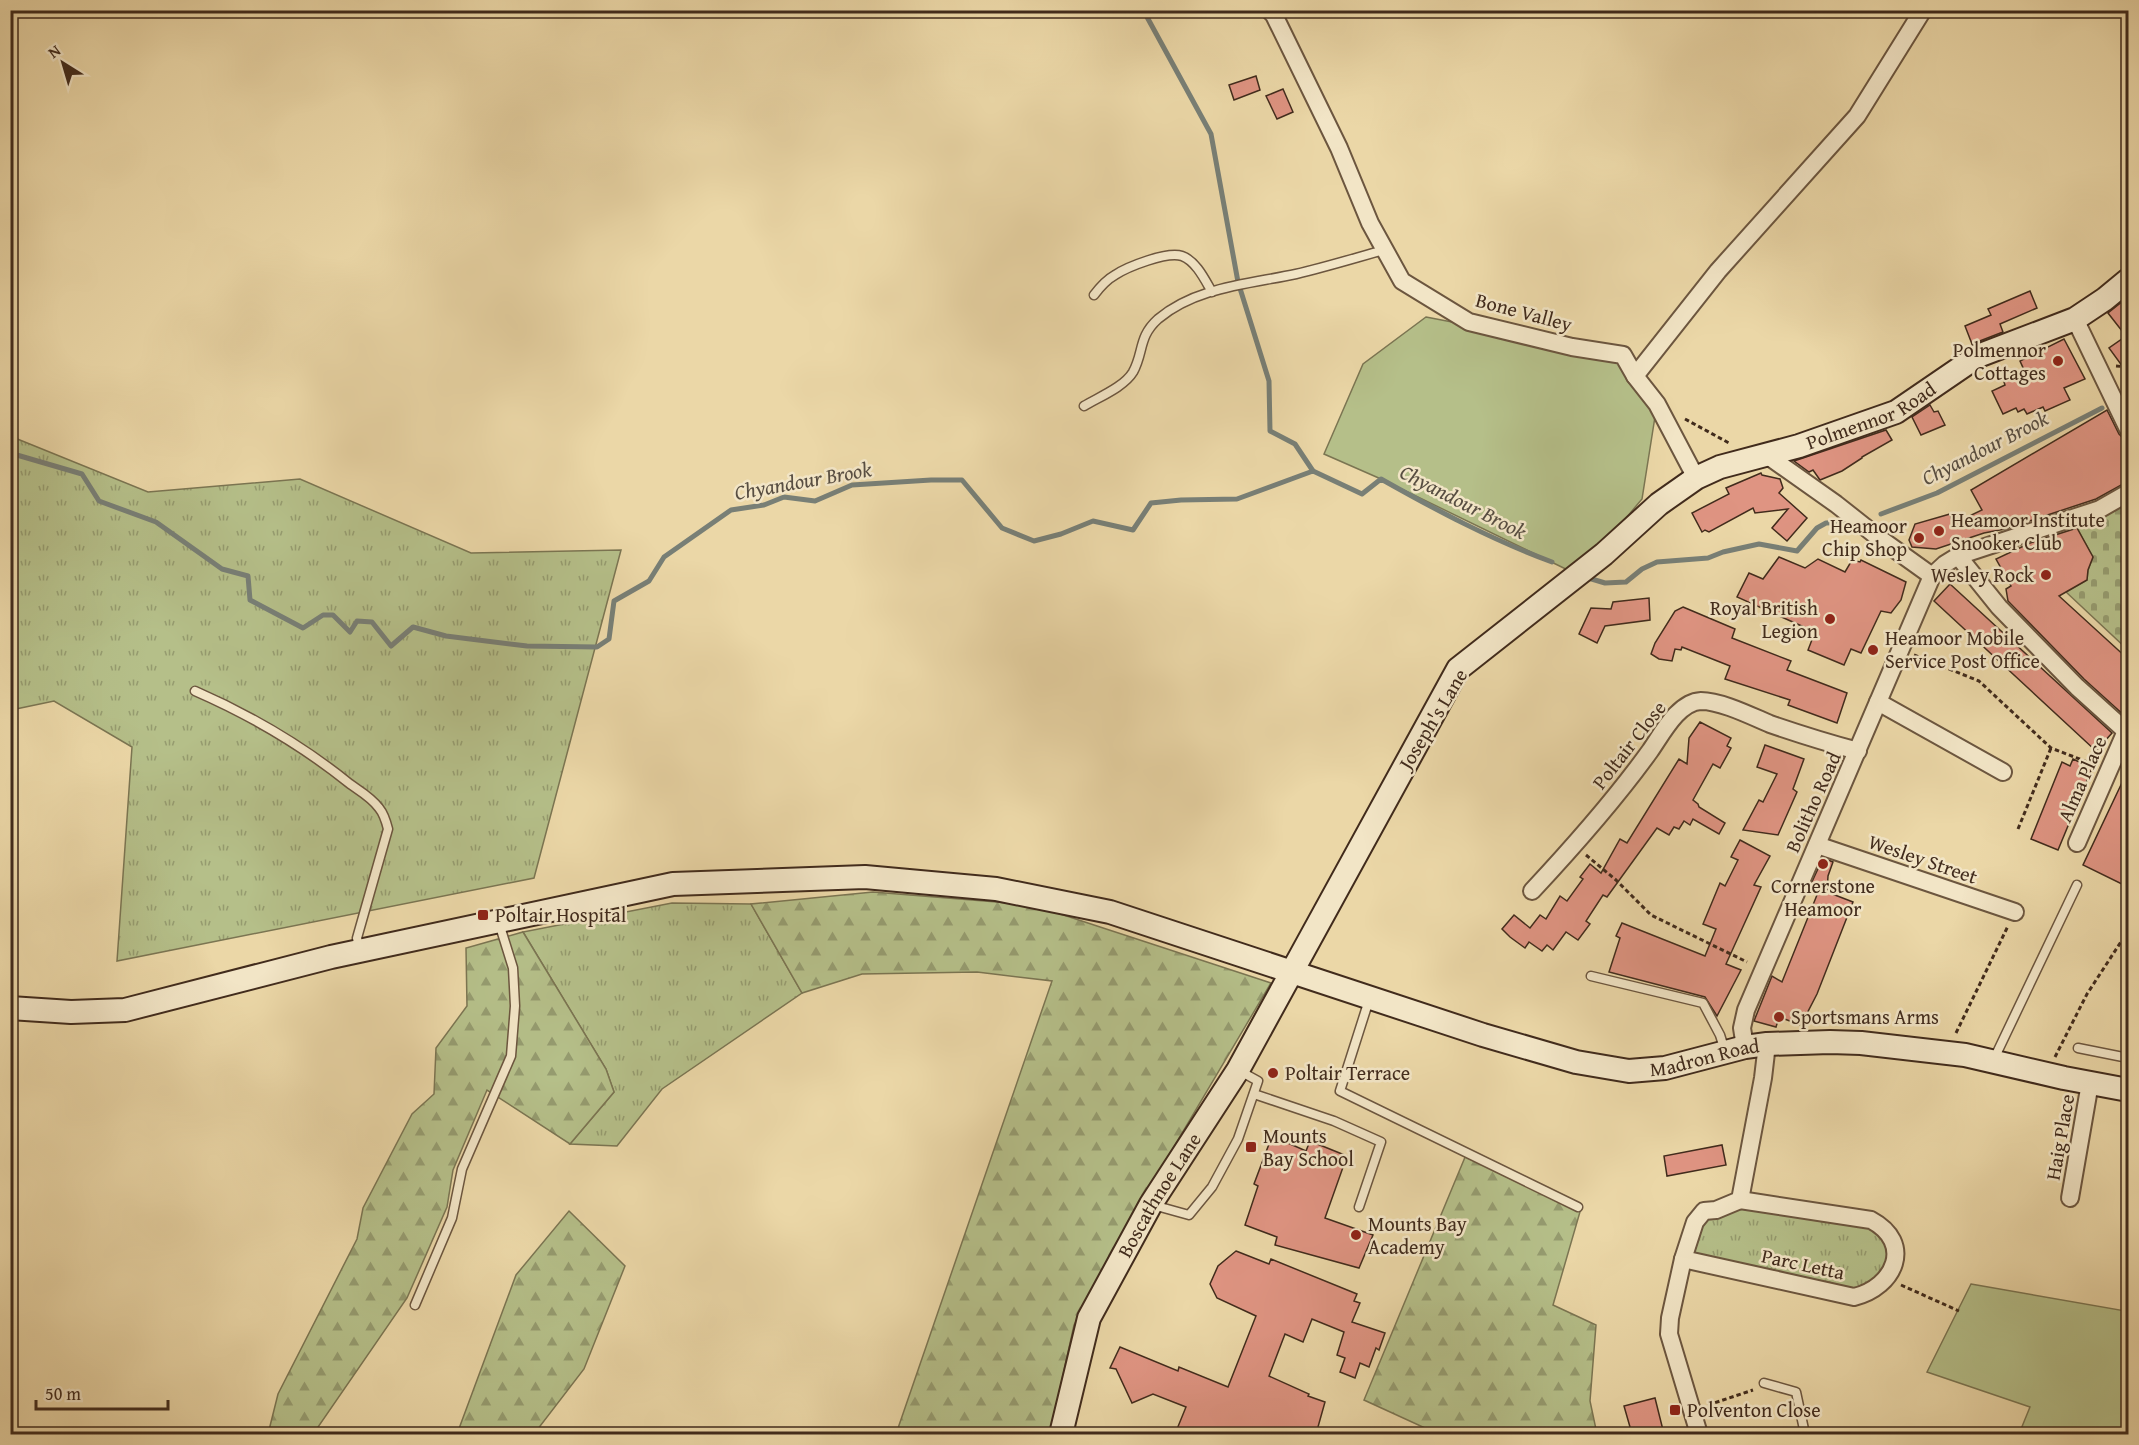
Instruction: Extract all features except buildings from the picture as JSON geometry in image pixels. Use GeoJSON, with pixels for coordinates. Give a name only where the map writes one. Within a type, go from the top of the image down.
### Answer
{"type":"FeatureCollection","features":[{"type":"Feature","properties":{"kind":"main road","name":"Polmennor Road"},"geometry":{"type":"LineString","coordinates":[[1696,478],[1720,467],[1768,456],[1896,412],[1978,356],[2075,319],[2128,280]]}},
{"type":"Feature","properties":{"kind":"main road","name":"Joseph's Lane"},"geometry":{"type":"LineString","coordinates":[[1291,971],[1458,669],[1604,554],[1659,504],[1696,478]]}},
{"type":"Feature","properties":{"kind":"main road","name":"Madron Road"},"geometry":{"type":"LineString","coordinates":[[10,1008],[71,1012],[125,1010],[360,951],[673,884],[865,877],[996,889],[1110,912],[1483,1035],[1576,1062],[1629,1071],[1665,1068],[1767,1044],[1861,1043],[1965,1055],[2128,1090]]}},
{"type":"Feature","properties":{"kind":"main road","name":"Boscathnoe Lane"},"geometry":{"type":"LineString","coordinates":[[1061,1434],[1089,1318],[1152,1204],[1238,1070],[1291,971]]}},
{"type":"Feature","properties":{"kind":"street","name":"Bone Valley"},"geometry":{"type":"LineString","coordinates":[[1269,10],[1274,15],[1340,148],[1370,223],[1402,282],[1469,322],[1572,347],[1623,355],[1635,376],[1657,404],[1696,478]]}},
{"type":"Feature","properties":{"kind":"street"},"geometry":{"type":"LineString","coordinates":[[1635,376],[1718,271],[1857,116],[1923,10]]}},
{"type":"Feature","properties":{"kind":"street"},"geometry":{"type":"LineString","coordinates":[[2075,319],[2128,429]]}},
{"type":"Feature","properties":{"kind":"street"},"geometry":{"type":"LineString","coordinates":[[1768,456],[1932,576],[1958,556],[2100,509],[2128,493]]}},
{"type":"Feature","properties":{"kind":"street"},"geometry":{"type":"LineString","coordinates":[[1958,556],[2007,615],[2077,687],[2127,732]]}},
{"type":"Feature","properties":{"kind":"street","name":"Bolitho Road"},"geometry":{"type":"LineString","coordinates":[[1735,1050],[1746,1010],[1932,576]]}},
{"type":"Feature","properties":{"kind":"street","name":"Poltair Close"},"geometry":{"type":"LineString","coordinates":[[1532,891],[1589,830],[1676,715],[1688,704],[1700,701],[1716,704],[1803,736],[1858,751]]}},
{"type":"Feature","properties":{"kind":"street"},"geometry":{"type":"LineString","coordinates":[[1878,702],[2003,772]]}},
{"type":"Feature","properties":{"kind":"street","name":"Alma Place"},"geometry":{"type":"LineString","coordinates":[[2077,843],[2108,769],[2127,732]]}},
{"type":"Feature","properties":{"kind":"street","name":"Wesley Street"},"geometry":{"type":"LineString","coordinates":[[1817,844],[2015,912]]}},
{"type":"Feature","properties":{"kind":"street"},"geometry":{"type":"LineString","coordinates":[[1740,1200],[1763,1078],[1767,1044]]}},
{"type":"Feature","properties":{"kind":"street","name":"Haig Place"},"geometry":{"type":"LineString","coordinates":[[2070,1198],[2090,1083]]}},
{"type":"Feature","properties":{"kind":"street"},"geometry":{"type":"LineString","coordinates":[[1699,1434],[1669,1335],[1670,1318],[1683,1259],[1695,1222],[1704,1211],[1716,1210],[1740,1200],[1862,1217],[1881,1226],[1894,1242],[1896,1253],[1894,1264],[1884,1281]]}},
{"type":"Feature","properties":{"kind":"street","name":"Parc Letta"},"geometry":{"type":"LineString","coordinates":[[1683,1259],[1854,1297],[1865,1294],[1884,1281]]}},
{"type":"Feature","properties":{"kind":"lane"},"geometry":{"type":"LineString","coordinates":[[1084,406],[1120,384],[1132,373],[1141,343],[1148,330],[1158,320],[1191,298],[1299,273],[1384,250]]}},
{"type":"Feature","properties":{"kind":"lane"},"geometry":{"type":"LineString","coordinates":[[1094,295],[1104,283],[1124,269],[1165,256],[1177,255],[1192,262],[1212,292]]}},
{"type":"Feature","properties":{"kind":"lane"},"geometry":{"type":"LineString","coordinates":[[195,691],[261,722],[331,768],[377,805],[383,813],[388,829],[357,938],[360,951]]}},
{"type":"Feature","properties":{"kind":"lane"},"geometry":{"type":"LineString","coordinates":[[1993,1061],[2077,885]]}},
{"type":"Feature","properties":{"kind":"lane"},"geometry":{"type":"LineString","coordinates":[[415,1305],[452,1218],[462,1169],[511,1056],[516,1006],[513,968],[499,922]]}},
{"type":"Feature","properties":{"kind":"lane"},"geometry":{"type":"LineString","coordinates":[[1591,976],[1704,1004],[1720,1035],[1735,1050]]}},
{"type":"Feature","properties":{"kind":"lane"},"geometry":{"type":"LineString","coordinates":[[1370,998],[1340,1091],[1578,1207]]}},
{"type":"Feature","properties":{"kind":"lane"},"geometry":{"type":"LineString","coordinates":[[2078,1048],[2128,1058]]}},
{"type":"Feature","properties":{"kind":"lane"},"geometry":{"type":"LineString","coordinates":[[1152,1204],[1189,1215],[1212,1187],[1238,1139],[1258,1081],[1238,1070]]}},
{"type":"Feature","properties":{"kind":"lane"},"geometry":{"type":"LineString","coordinates":[[1254,1094],[1334,1121],[1381,1142],[1359,1207]]}},
{"type":"Feature","properties":{"kind":"lane"},"geometry":{"type":"LineString","coordinates":[[1766,1384],[1796,1392],[1805,1434]]}},
{"type":"Feature","properties":{"kind":"path"},"geometry":{"type":"LineString","coordinates":[[1657,404],[1734,445]]}},
{"type":"Feature","properties":{"kind":"path"},"geometry":{"type":"LineString","coordinates":[[1900,650],[1979,681],[2051,748],[2108,769]]}},
{"type":"Feature","properties":{"kind":"path"},"geometry":{"type":"LineString","coordinates":[[2018,830],[2051,748]]}},
{"type":"Feature","properties":{"kind":"path"},"geometry":{"type":"LineString","coordinates":[[1584,854],[1616,880],[1651,915],[1747,962]]}},
{"type":"Feature","properties":{"kind":"path"},"geometry":{"type":"LineString","coordinates":[[2124,898],[2128,911]]}},
{"type":"Feature","properties":{"kind":"path"},"geometry":{"type":"LineString","coordinates":[[1952,1040],[2015,912]]}},
{"type":"Feature","properties":{"kind":"path"},"geometry":{"type":"LineString","coordinates":[[2046,1074],[2087,994],[2128,931]]}},
{"type":"Feature","properties":{"kind":"path"},"geometry":{"type":"LineString","coordinates":[[1884,1281],[1897,1283],[1959,1311]]}},
{"type":"Feature","properties":{"kind":"path"},"geometry":{"type":"LineString","coordinates":[[1692,1411],[1766,1384]]}},
{"type":"Feature","properties":{"kind":"green space"},"geometry":{"type":"Polygon","coordinates":[[[1426,317],[1623,355],[1657,404],[1642,499],[1578,575],[1381,479],[1324,454],[1363,364],[1426,317]]]}},
{"type":"Feature","properties":{"kind":"green space"},"geometry":{"type":"Polygon","coordinates":[[[10,436],[148,492],[300,479],[471,553],[621,550],[534,878],[117,961],[132,747],[54,701],[11,710],[10,436]]]}},
{"type":"Feature","properties":{"kind":"green space"},"geometry":{"type":"Polygon","coordinates":[[[2128,505],[2128,650],[2066,592],[2087,580],[2093,557],[2075,524],[2128,505]]]}},
{"type":"Feature","properties":{"kind":"green space"},"geometry":{"type":"Polygon","coordinates":[[[873,892],[1033,905],[1271,983],[1134,1214],[1074,1325],[1050,1434],[896,1434],[1052,981],[977,972],[862,974],[802,993],[751,904],[873,892]]]}},
{"type":"Feature","properties":{"kind":"green space"},"geometry":{"type":"Polygon","coordinates":[[[672,903],[751,904],[802,993],[662,1089],[617,1146],[570,1144],[614,1092],[606,1069],[523,932],[672,903]]]}},
{"type":"Feature","properties":{"kind":"green space"},"geometry":{"type":"Polygon","coordinates":[[[523,932],[606,1069],[614,1092],[570,1144],[487,1090],[453,1170],[447,1207],[407,1298],[318,1427],[322,1434],[268,1434],[278,1394],[357,1239],[363,1208],[412,1114],[434,1094],[436,1048],[467,1006],[466,948],[523,932]]]}},
{"type":"Feature","properties":{"kind":"green space"},"geometry":{"type":"Polygon","coordinates":[[[1468,1150],[1582,1205],[1553,1305],[1596,1325],[1590,1401],[1597,1434],[1438,1434],[1364,1400],[1468,1150]]]}},
{"type":"Feature","properties":{"kind":"green space"},"geometry":{"type":"Polygon","coordinates":[[[1726,1206],[1862,1217],[1896,1253],[1865,1294],[1683,1259],[1695,1222],[1726,1206]]]}},
{"type":"Feature","properties":{"kind":"green space"},"geometry":{"type":"Polygon","coordinates":[[[569,1211],[625,1266],[584,1369],[534,1434],[457,1434],[516,1275],[569,1211]]]}},
{"type":"Feature","properties":{"kind":"green space"},"geometry":{"type":"Polygon","coordinates":[[[1971,1284],[2125,1311],[2128,1298],[2128,1434],[2019,1434],[2030,1407],[1927,1372],[1971,1284]]]}},
{"type":"Feature","properties":{"kind":"waterway"},"geometry":{"type":"LineString","coordinates":[[1146,10],[1147,17],[1211,134],[1238,282],[1269,381],[1270,431],[1295,444],[1313,471]]}},
{"type":"Feature","properties":{"kind":"waterway","name":"Chyandour Brook"},"geometry":{"type":"LineString","coordinates":[[1881,514],[1937,493],[2102,408]]}},
{"type":"Feature","properties":{"kind":"waterway","name":"Chyandour Brook"},"geometry":{"type":"LineString","coordinates":[[10,453],[82,474],[99,501],[156,522],[222,569],[248,576],[250,600],[303,628],[323,615],[333,615],[350,632],[357,621],[372,622],[391,646],[413,627],[446,636],[527,646],[597,647],[609,639],[614,601],[649,581],[664,557],[731,510],[764,505],[784,497],[815,501],[852,485],[962,480],[1002,528],[1034,541],[1061,534],[1093,521],[1133,530],[1151,503],[1237,499],[1313,471],[1362,494],[1381,479],[1465,524],[1552,562]]}},
{"type":"Feature","properties":{"kind":"waterway","name":"Chyandour Brook"},"geometry":{"type":"LineString","coordinates":[[1585,577],[1605,583],[1626,582],[1642,569],[1657,562],[1708,558],[1723,552],[1759,544],[1797,551],[1817,528],[1826,523],[1851,522]]}},
{"type":"Feature","properties":{"kind":"place","name":"Polmennor Cottages"},"geometry":{"type":"Point","coordinates":[2058,361]}},
{"type":"Feature","properties":{"kind":"place","name":"Heamoor Institute Snooker Club"},"geometry":{"type":"Point","coordinates":[1939,531]}},
{"type":"Feature","properties":{"kind":"place","name":"Heamoor Chip Shop"},"geometry":{"type":"Point","coordinates":[1919,538]}},
{"type":"Feature","properties":{"kind":"place","name":"Wesley Rock"},"geometry":{"type":"Point","coordinates":[2046,575]}},
{"type":"Feature","properties":{"kind":"place","name":"Royal British Legion"},"geometry":{"type":"Point","coordinates":[1830,619]}},
{"type":"Feature","properties":{"kind":"place","name":"Heamoor Mobile Service Post Office"},"geometry":{"type":"Point","coordinates":[1873,650]}},
{"type":"Feature","properties":{"kind":"place","name":"Cornerstone Heamoor"},"geometry":{"type":"Point","coordinates":[1823,864]}},
{"type":"Feature","properties":{"kind":"place","name":"Poltair Hospital"},"geometry":{"type":"Point","coordinates":[483,915]}},
{"type":"Feature","properties":{"kind":"place","name":"Sportsmans Arms"},"geometry":{"type":"Point","coordinates":[1779,1017]}},
{"type":"Feature","properties":{"kind":"place","name":"Poltair Terrace"},"geometry":{"type":"Point","coordinates":[1273,1073]}},
{"type":"Feature","properties":{"kind":"place","name":"Mounts Bay School"},"geometry":{"type":"Point","coordinates":[1251,1147]}},
{"type":"Feature","properties":{"kind":"place","name":"Mounts Bay Academy"},"geometry":{"type":"Point","coordinates":[1356,1235]}},
{"type":"Feature","properties":{"kind":"place","name":"Polventon Close"},"geometry":{"type":"Point","coordinates":[1675,1410]}}]}
